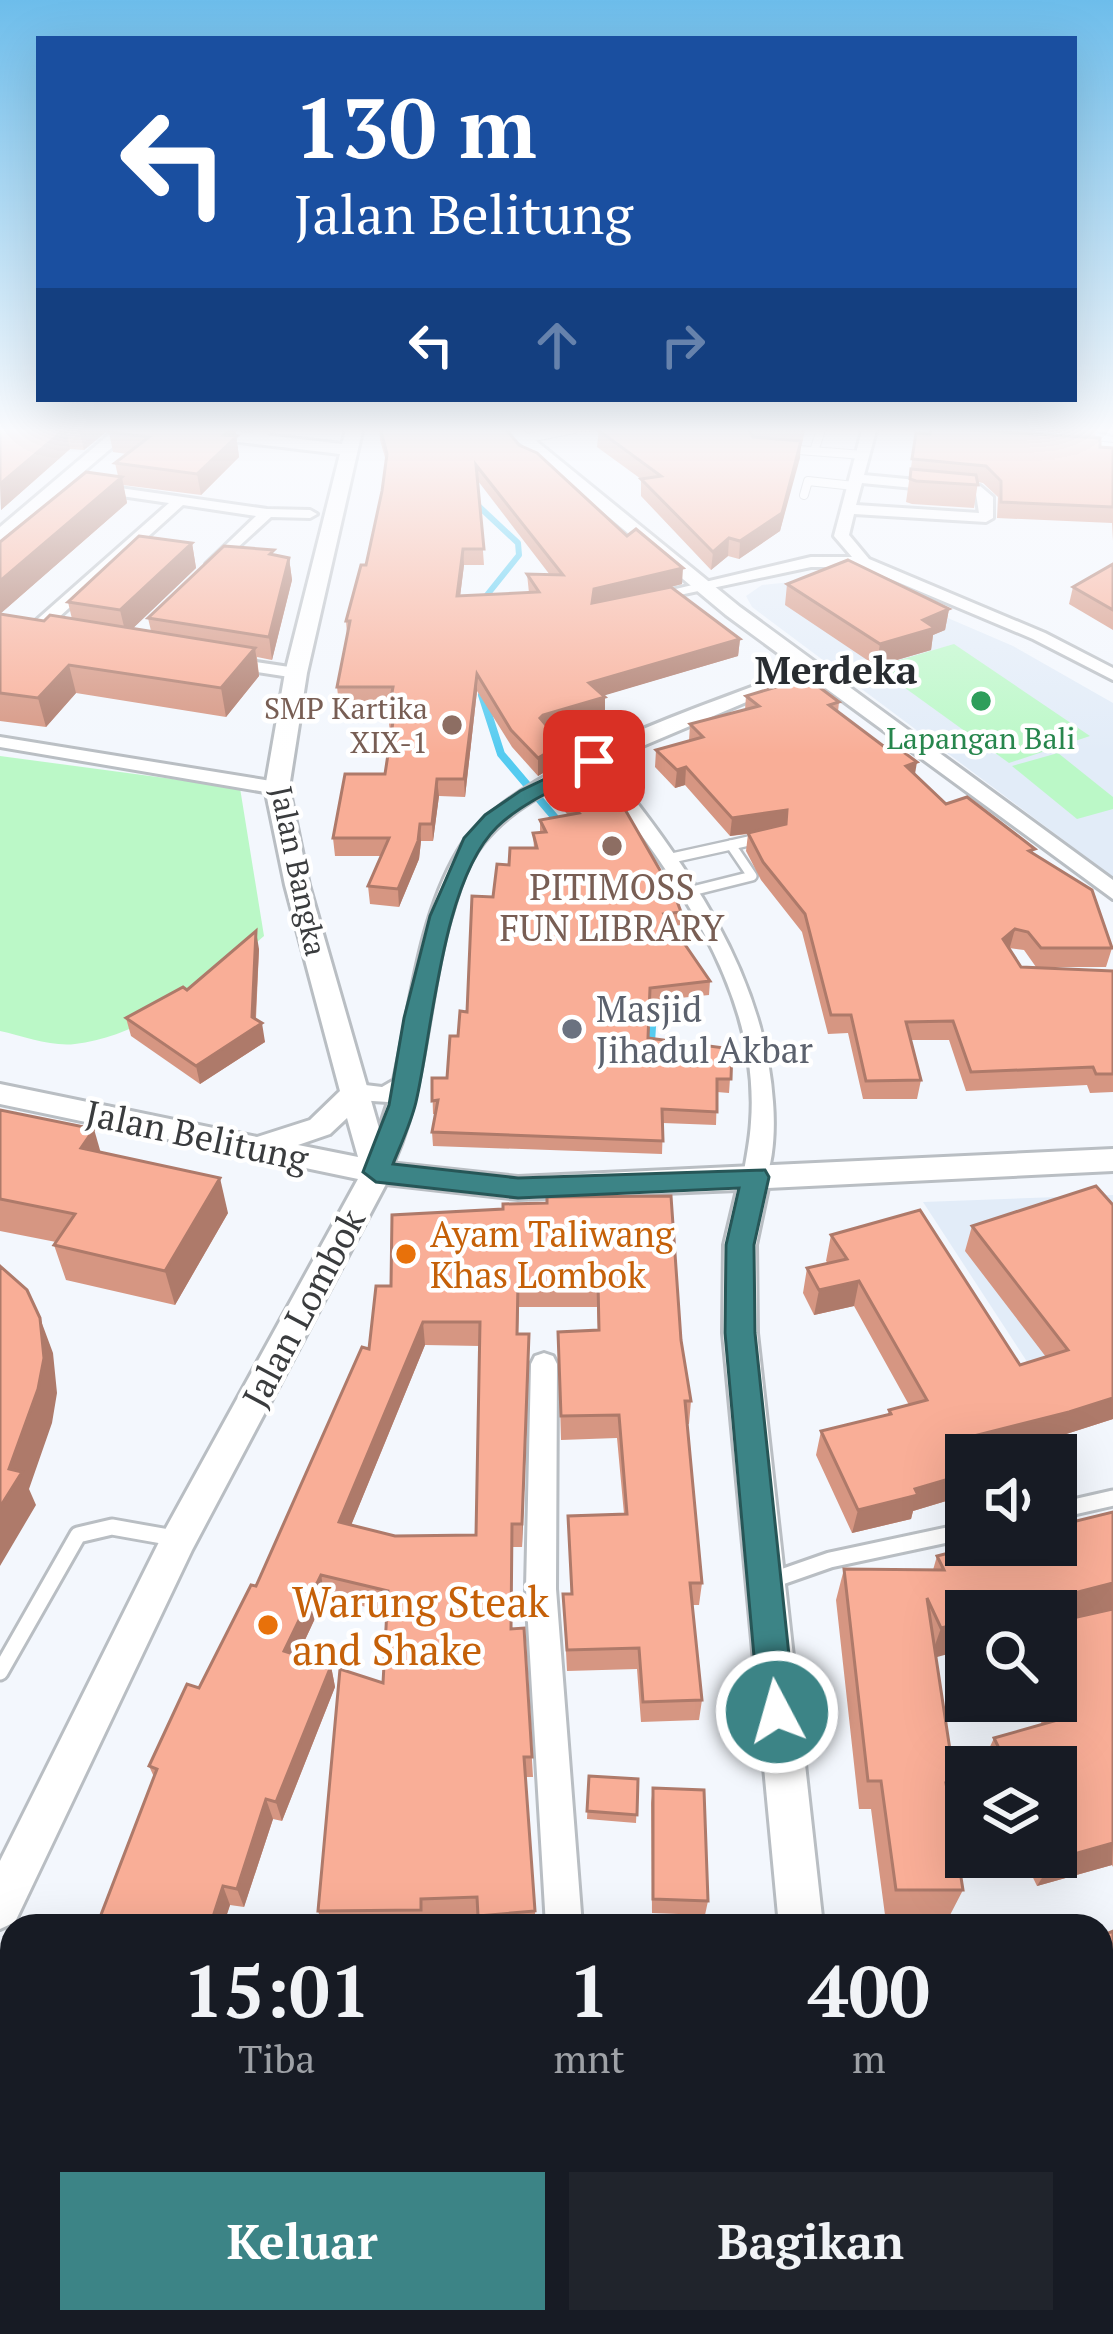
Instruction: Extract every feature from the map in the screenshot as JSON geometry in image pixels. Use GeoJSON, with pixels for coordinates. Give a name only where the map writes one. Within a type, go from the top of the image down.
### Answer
{"type":"FeatureCollection","features":[{"type":"Feature","properties":{"kind":"street"},"geometry":{"type":"LineString","coordinates":[[62,637],[40,634],[38,627],[138,536]]}},
{"type":"Feature","properties":{"kind":"street"},"geometry":{"type":"LineString","coordinates":[[190,587],[243,536]]}},
{"type":"Feature","properties":{"kind":"street","name":"Jalan Bangka"},"geometry":{"type":"LineString","coordinates":[[329,536],[296,674],[277,788],[297,885],[376,1172]]}},
{"type":"Feature","properties":{"kind":"street"},"geometry":{"type":"LineString","coordinates":[[641,536],[704,588],[1113,892]]}},
{"type":"Feature","properties":{"kind":"street"},"geometry":{"type":"LineString","coordinates":[[811,562],[831,550],[841,536],[864,562]]}},
{"type":"Feature","properties":{"kind":"street"},"geometry":{"type":"LineString","coordinates":[[127,545],[151,548]]}},
{"type":"Feature","properties":{"kind":"street"},"geometry":{"type":"LineString","coordinates":[[197,554],[240,560]]}},
{"type":"Feature","properties":{"kind":"street"},"geometry":{"type":"LineString","coordinates":[[627,606],[811,562],[864,562],[1039,636],[1113,675]]}},
{"type":"Feature","properties":{"kind":"street"},"geometry":{"type":"LineString","coordinates":[[221,662],[296,674]]}},
{"type":"Feature","properties":{"kind":"street","name":"Jalan Lombok"},"geometry":{"type":"LineString","coordinates":[[0,1907],[179,1539],[394,1134],[432,949],[452,885],[475,838],[492,820],[535,792],[594,761],[816,669]]}},
{"type":"Feature","properties":{"kind":"street"},"geometry":{"type":"LineString","coordinates":[[0,742],[277,788]]}},
{"type":"Feature","properties":{"kind":"street"},"geometry":{"type":"LineString","coordinates":[[594,761],[692,890],[733,979],[754,1049],[763,1115],[740,1245],[740,1333],[800,1914]]}},
{"type":"Feature","properties":{"kind":"street"},"geometry":{"type":"LineString","coordinates":[[252,1147],[287,1142],[320,1127],[356,1091],[386,1095],[406,1083]]}},
{"type":"Feature","properties":{"kind":"street","name":"Jalan Belitung"},"geometry":{"type":"LineString","coordinates":[[0,1094],[376,1172],[518,1188],[1113,1160]]}},
{"type":"Feature","properties":{"kind":"street"},"geometry":{"type":"LineString","coordinates":[[544,1364],[541,1589],[563,1914]]}},
{"type":"Feature","properties":{"kind":"lane"},"geometry":{"type":"LineString","coordinates":[[672,858],[779,835]]}},
{"type":"Feature","properties":{"kind":"lane"},"geometry":{"type":"LineString","coordinates":[[692,890],[752,876],[731,845]]}},
{"type":"Feature","properties":{"kind":"lane"},"geometry":{"type":"LineString","coordinates":[[1077,1506],[1113,1498]]}},
{"type":"Feature","properties":{"kind":"lane"},"geometry":{"type":"LineString","coordinates":[[0,1672],[78,1535],[87,1528],[179,1539]]}},
{"type":"Feature","properties":{"kind":"lane"},"geometry":{"type":"LineString","coordinates":[[763,1583],[830,1561],[945,1536]]}},
{"type":"Feature","properties":{"kind":"shaded area"},"geometry":{"type":"Polygon","coordinates":[[[850,576],[1013,646],[1113,703],[1113,877],[752,607],[746,596],[762,585],[850,576]]]}},
{"type":"Feature","properties":{"kind":"shaded area"},"geometry":{"type":"Polygon","coordinates":[[[1113,1195],[1113,1356],[1037,1377],[923,1202],[1113,1195]]]}},
{"type":"Feature","properties":{"kind":"green space","name":"Lapangan Bali"},"geometry":{"type":"Polygon","coordinates":[[[954,644],[1090,736],[1009,763],[876,667],[954,644]]]}},
{"type":"Feature","properties":{"kind":"green space","name":"Lapangan Bali"},"geometry":{"type":"Polygon","coordinates":[[[1058,753],[1113,797],[1113,809],[1077,819],[1012,766],[1058,753]]]}},
{"type":"Feature","properties":{"kind":"green space"},"geometry":{"type":"Polygon","coordinates":[[[0,756],[240,788],[264,936],[177,1004],[127,1030],[66,1045],[0,1031],[0,756]]]}},
{"type":"Feature","properties":{"kind":"building"},"geometry":{"type":"Polygon","coordinates":[[[7,536],[53,536],[0,581],[0,542],[7,536]]]}},
{"type":"Feature","properties":{"kind":"building"},"geometry":{"type":"Polygon","coordinates":[[[139,536],[192,543],[120,610],[68,602],[139,536]]]}},
{"type":"Feature","properties":{"kind":"building"},"geometry":{"type":"Polygon","coordinates":[[[372,536],[483,536],[484,549],[463,549],[457,596],[539,592],[527,574],[563,575],[532,536],[644,536],[683,568],[594,589],[592,603],[671,587],[740,639],[589,683],[605,697],[543,715],[540,718],[562,744],[538,758],[511,730],[477,674],[464,779],[437,779],[432,824],[420,824],[398,889],[368,886],[389,838],[333,838],[345,774],[385,774],[394,715],[388,715],[393,687],[337,687],[350,621],[346,621],[361,565],[366,565],[372,536]]]}},
{"type":"Feature","properties":{"kind":"building"},"geometry":{"type":"Polygon","coordinates":[[[697,536],[748,536],[740,541],[729,538],[713,552],[697,536]]]}},
{"type":"Feature","properties":{"kind":"building"},"geometry":{"type":"Polygon","coordinates":[[[224,546],[274,550],[270,554],[289,558],[269,637],[148,618],[224,546]]]}},
{"type":"Feature","properties":{"kind":"building"},"geometry":{"type":"Polygon","coordinates":[[[848,560],[949,609],[923,620],[935,628],[880,644],[787,584],[848,560]]]}},
{"type":"Feature","properties":{"kind":"building"},"geometry":{"type":"Polygon","coordinates":[[[1113,564],[1113,610],[1073,587],[1113,564]]]}},
{"type":"Feature","properties":{"kind":"building"},"geometry":{"type":"Polygon","coordinates":[[[0,614],[44,621],[50,615],[255,648],[221,688],[69,665],[38,698],[0,693],[0,614]]]}},
{"type":"Feature","properties":{"kind":"building"},"geometry":{"type":"Polygon","coordinates":[[[807,678],[839,702],[829,705],[886,748],[894,745],[917,762],[906,766],[946,804],[967,797],[1035,849],[1029,851],[1092,890],[1112,948],[1041,948],[1028,932],[1015,929],[1003,939],[1021,967],[1113,971],[1113,1074],[1096,1074],[1093,1067],[971,1072],[953,1021],[906,1022],[921,1080],[866,1081],[851,1015],[831,1015],[805,914],[763,862],[748,833],[786,824],[787,810],[732,818],[686,767],[677,770],[656,750],[703,737],[690,724],[759,706],[746,696],[807,678]]]}},
{"type":"Feature","properties":{"kind":"building"},"geometry":{"type":"Polygon","coordinates":[[[579,767],[612,801],[619,799],[661,872],[666,872],[681,912],[664,914],[710,981],[650,988],[648,1038],[732,1049],[731,1079],[717,1079],[717,1112],[662,1109],[663,1141],[432,1132],[438,1100],[432,1101],[432,1078],[447,1078],[450,1036],[458,1036],[460,1011],[467,1012],[472,896],[493,897],[497,864],[509,865],[510,848],[537,848],[533,833],[546,832],[540,820],[579,813],[551,783],[579,767]]]}},
{"type":"Feature","properties":{"kind":"building"},"geometry":{"type":"Polygon","coordinates":[[[256,931],[252,1017],[262,1023],[196,1066],[126,1018],[183,987],[187,990],[256,931]]]}},
{"type":"Feature","properties":{"kind":"building"},"geometry":{"type":"Polygon","coordinates":[[[0,1110],[94,1129],[81,1148],[220,1178],[165,1271],[54,1245],[75,1214],[0,1199],[0,1110]]]}},
{"type":"Feature","properties":{"kind":"building"},"geometry":{"type":"Polygon","coordinates":[[[1096,1186],[1113,1205],[1113,1398],[982,1434],[945,1434],[945,1480],[915,1489],[918,1495],[858,1510],[821,1431],[927,1400],[859,1281],[819,1290],[807,1268],[847,1259],[831,1235],[920,1210],[1020,1365],[1068,1350],[972,1226],[1096,1186]]]}},
{"type":"Feature","properties":{"kind":"building"},"geometry":{"type":"Polygon","coordinates":[[[671,1196],[681,1340],[691,1401],[685,1401],[702,1583],[690,1583],[702,1700],[643,1702],[639,1648],[567,1650],[563,1594],[572,1594],[568,1516],[627,1514],[619,1415],[561,1416],[558,1332],[599,1330],[598,1283],[518,1283],[517,1334],[529,1334],[522,1524],[512,1524],[511,1629],[524,1628],[532,1757],[524,1757],[535,1911],[478,1914],[477,1897],[421,1899],[421,1910],[318,1911],[340,1669],[383,1683],[388,1591],[321,1575],[284,1651],[331,1666],[276,1802],[266,1799],[237,1889],[223,1886],[214,1914],[101,1914],[157,1769],[149,1766],[187,1684],[199,1688],[251,1585],[256,1586],[362,1347],[369,1349],[376,1286],[391,1286],[392,1215],[547,1203],[547,1197],[671,1196]],[[423,1322],[339,1522],[395,1536],[476,1535],[480,1322],[423,1322]]]}},
{"type":"Feature","properties":{"kind":"building"},"geometry":{"type":"Polygon","coordinates":[[[0,1266],[27,1290],[40,1318],[44,1358],[38,1389],[9,1469],[22,1472],[0,1507],[0,1266]]]}},
{"type":"Feature","properties":{"kind":"building"},"geometry":{"type":"Polygon","coordinates":[[[1113,1512],[1113,1583],[1077,1592],[945,1590],[945,1627],[941,1628],[927,1598],[949,1746],[945,1746],[945,1878],[961,1878],[963,1890],[896,1890],[881,1781],[868,1781],[844,1569],[944,1570],[937,1556],[945,1554],[945,1566],[1077,1566],[1077,1521],[1113,1512]]]}},
{"type":"Feature","properties":{"kind":"building"},"geometry":{"type":"Polygon","coordinates":[[[1113,1609],[1113,1843],[1077,1853],[1077,1746],[998,1746],[994,1738],[1050,1722],[1077,1722],[1077,1617],[1113,1609]]]}},
{"type":"Feature","properties":{"kind":"building"},"geometry":{"type":"Polygon","coordinates":[[[589,1776],[638,1779],[637,1815],[587,1811],[589,1776]]]}},
{"type":"Feature","properties":{"kind":"building"},"geometry":{"type":"Polygon","coordinates":[[[653,1788],[704,1790],[708,1901],[653,1899],[653,1788]]]}},
{"type":"Feature","properties":{"kind":"waterway"},"geometry":{"type":"LineString","coordinates":[[483,600],[519,555],[518,543],[510,536]]}},
{"type":"Feature","properties":{"kind":"waterway"},"geometry":{"type":"LineString","coordinates":[[482,695],[501,754],[562,826]]}},
{"type":"Feature","properties":{"kind":"waterway"},"geometry":{"type":"LineString","coordinates":[[650,1050],[654,989]]}},
{"type":"Feature","properties":{"kind":"place","name":"Lapangan Bali"},"geometry":{"type":"Point","coordinates":[981,701]}},
{"type":"Feature","properties":{"kind":"place","name":"SMP Kartika XIX-1"},"geometry":{"type":"Point","coordinates":[452,725]}},
{"type":"Feature","properties":{"kind":"place","name":"PITIMOSS FUN LIBRARY"},"geometry":{"type":"Point","coordinates":[612,846]}},
{"type":"Feature","properties":{"kind":"place","name":"Masjid Jihadul Akbar"},"geometry":{"type":"Point","coordinates":[572,1029]}},
{"type":"Feature","properties":{"kind":"place","name":"Ayam Taliwang Khas Lombok"},"geometry":{"type":"Point","coordinates":[406,1254]}},
{"type":"Feature","properties":{"kind":"place","name":"Warung Steak and Shake"},"geometry":{"type":"Point","coordinates":[268,1625]}},
{"type":"Feature","properties":{"kind":"district","name":"Merdeka"},"geometry":{"type":"Point","coordinates":[836,669]}},
{"type":"Feature","properties":{"kind":"route"},"geometry":{"type":"LineString","coordinates":[[594,761],[527,796],[475,838],[441,916],[416,1018],[402,1105],[376,1172],[518,1188],[755,1177],[740,1245],[740,1333],[777,1712]]}}]}
